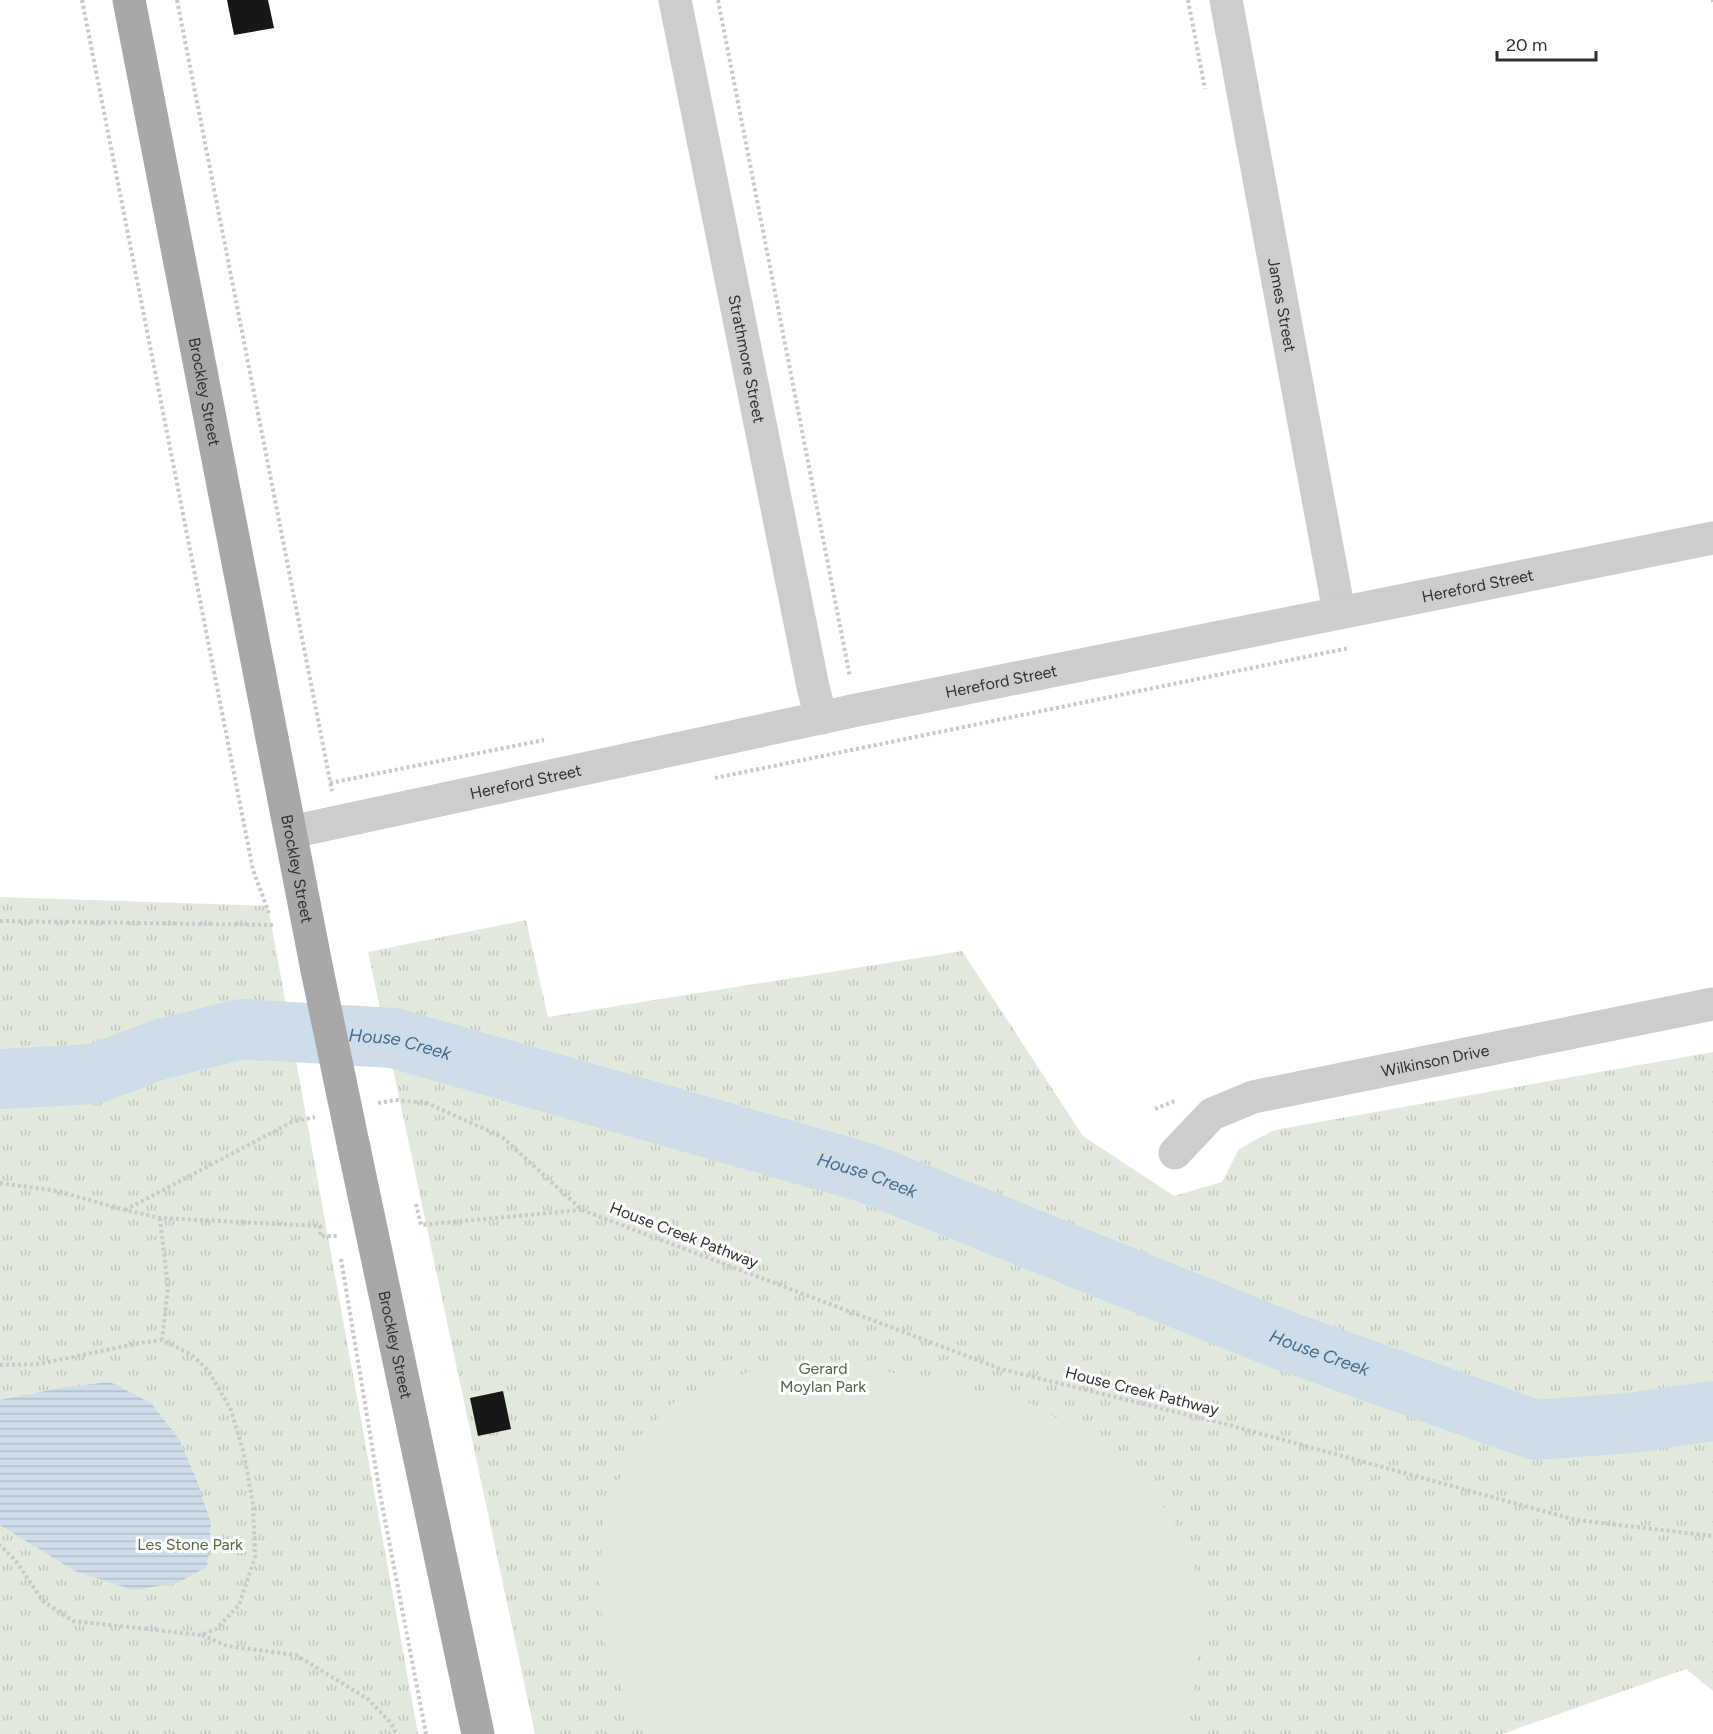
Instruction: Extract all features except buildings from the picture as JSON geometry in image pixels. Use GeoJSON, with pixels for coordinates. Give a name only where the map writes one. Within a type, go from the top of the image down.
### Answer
{"type":"FeatureCollection","features":[{"type":"Feature","properties":{"kind":"main road","name":"Brockley Street"},"geometry":{"type":"LineString","coordinates":[[129,0],[317,970],[478,1734]]}},
{"type":"Feature","properties":{"kind":"street","name":"Strathmore Street"},"geometry":{"type":"LineString","coordinates":[[675,0],[808,664],[821,717]]}},
{"type":"Feature","properties":{"kind":"street","name":"James Street"},"geometry":{"type":"LineString","coordinates":[[1226,0],[1339,612]]}},
{"type":"Feature","properties":{"kind":"street","name":"Hereford Street"},"geometry":{"type":"LineString","coordinates":[[291,832],[821,717],[1713,538]]}},
{"type":"Feature","properties":{"kind":"street","name":"Wilkinson Drive"},"geometry":{"type":"LineString","coordinates":[[1175,1153],[1212,1114],[1253,1097],[1713,1004]]}},
{"type":"Feature","properties":{"kind":"path"},"geometry":{"type":"LineString","coordinates":[[0,921],[274,925],[253,870],[82,0]]}},
{"type":"Feature","properties":{"kind":"path"},"geometry":{"type":"LineString","coordinates":[[177,0],[338,820]]}},
{"type":"Feature","properties":{"kind":"path"},"geometry":{"type":"LineString","coordinates":[[718,0],[850,680]]}},
{"type":"Feature","properties":{"kind":"path"},"geometry":{"type":"LineString","coordinates":[[714,778],[1353,648]]}},
{"type":"Feature","properties":{"kind":"path"},"geometry":{"type":"LineString","coordinates":[[0,1183],[57,1191],[160,1218],[320,1226],[320,1236],[337,1236],[339,1247]]}},
{"type":"Feature","properties":{"kind":"path","name":"House Creek Pathway"},"geometry":{"type":"LineString","coordinates":[[416,1204],[421,1226],[582,1210],[1001,1369],[1229,1425],[1576,1520],[1713,1536]]}},
{"type":"Feature","properties":{"kind":"path"},"geometry":{"type":"LineString","coordinates":[[160,1218],[168,1288],[162,1340]]}},
{"type":"Feature","properties":{"kind":"path"},"geometry":{"type":"LineString","coordinates":[[340,1259],[380,1494],[426,1734]]}},
{"type":"Feature","properties":{"kind":"path"},"geometry":{"type":"LineString","coordinates":[[0,1365],[39,1364],[162,1340],[192,1355],[208,1370],[231,1410],[244,1454],[253,1504],[255,1557],[239,1605],[216,1629],[201,1635]]}},
{"type":"Feature","properties":{"kind":"path"},"geometry":{"type":"LineString","coordinates":[[0,1545],[15,1560],[43,1601],[73,1621],[201,1635],[227,1646],[296,1655],[368,1699],[391,1723],[396,1734]]}},
{"type":"Feature","properties":{"kind":"green space","name":"Les Stone Park"},"geometry":{"type":"Polygon","coordinates":[[[0,897],[268,906],[418,1734],[0,1734],[0,897]]]}},
{"type":"Feature","properties":{"kind":"green space","name":"Gerard Moylan Park"},"geometry":{"type":"Polygon","coordinates":[[[526,920],[548,1017],[962,951],[1083,1136],[1174,1196],[1222,1182],[1239,1149],[1274,1130],[1713,1052],[1713,1691],[1686,1669],[1502,1734],[535,1734],[368,952],[526,920]]]}},
{"type":"Feature","properties":{"kind":"green space"},"geometry":{"type":"Polygon","coordinates":[[[823,1362],[901,1374],[1027,1402],[1062,1421],[1128,1464],[1153,1492],[1184,1537],[1201,1586],[1195,1679],[1185,1734],[652,1734],[626,1698],[606,1650],[599,1593],[604,1518],[619,1480],[639,1437],[672,1404],[715,1383],[769,1366],[823,1362]]]}},
{"type":"Feature","properties":{"kind":"water"},"geometry":{"type":"Polygon","coordinates":[[[110,1382],[151,1403],[179,1439],[196,1478],[211,1524],[207,1567],[177,1583],[133,1590],[75,1571],[0,1525],[0,1400],[66,1387],[110,1382]]]}},
{"type":"Feature","properties":{"kind":"waterway","name":"House Creek"},"geometry":{"type":"LineString","coordinates":[[0,1079],[94,1074],[161,1049],[242,1029],[393,1038],[867,1173],[1280,1339],[1535,1430],[1630,1423],[1713,1411]]}}]}
